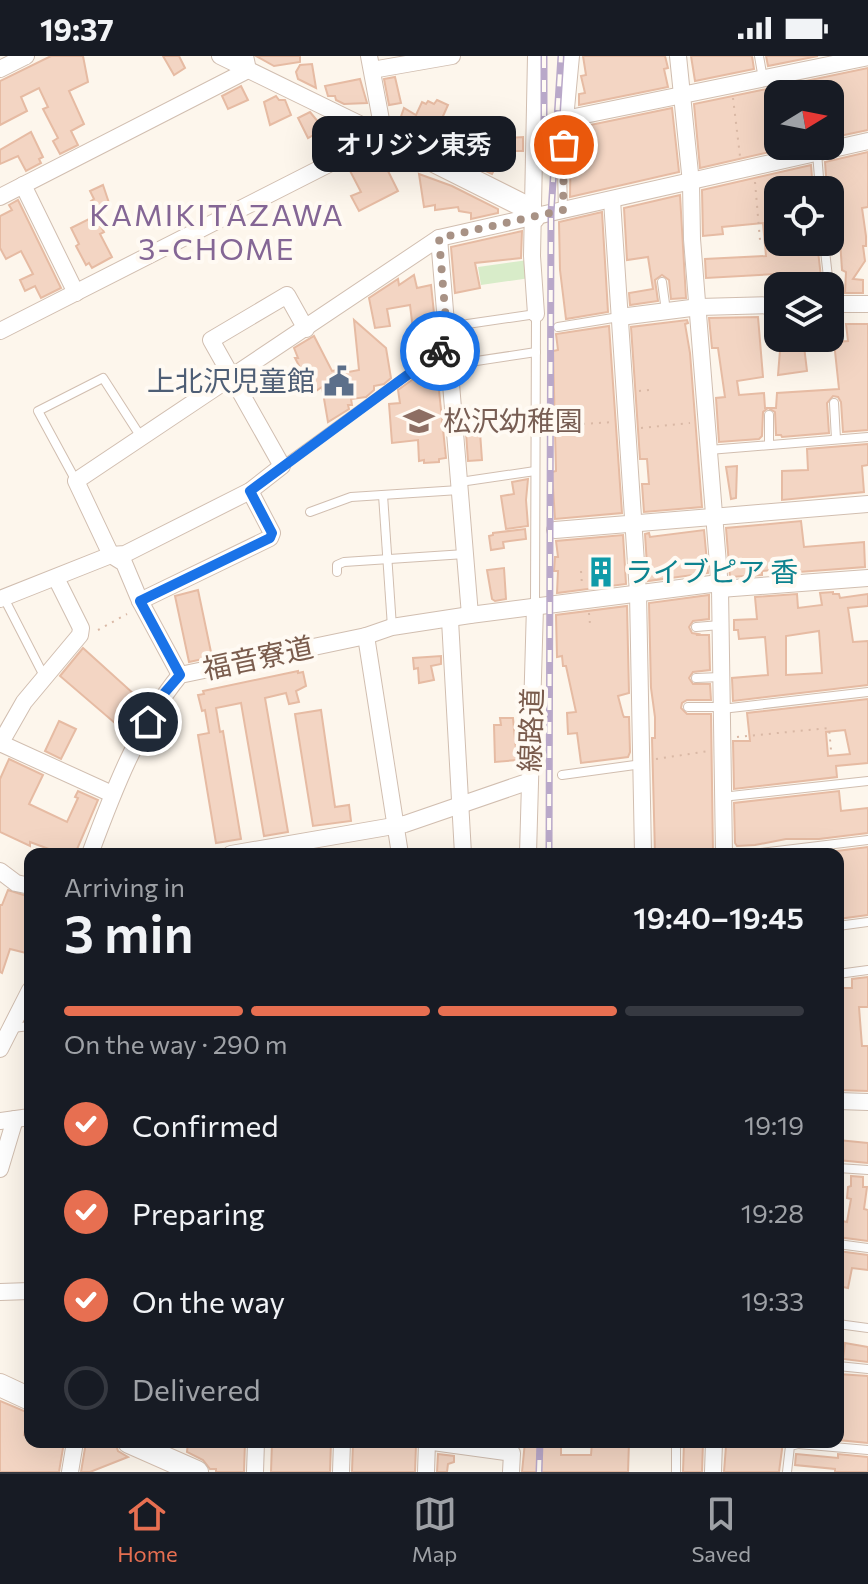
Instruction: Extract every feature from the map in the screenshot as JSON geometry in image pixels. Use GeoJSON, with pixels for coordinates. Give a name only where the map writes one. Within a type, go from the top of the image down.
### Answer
{"type":"FeatureCollection","features":[{"type":"Feature","properties":{"kind":"street"},"geometry":{"type":"LineString","coordinates":[[0,69],[26,56]]}},
{"type":"Feature","properties":{"kind":"street"},"geometry":{"type":"LineString","coordinates":[[220,56],[247,63],[520,204],[534,217]]}},
{"type":"Feature","properties":{"kind":"street"},"geometry":{"type":"LineString","coordinates":[[384,136],[371,63],[452,56]]}},
{"type":"Feature","properties":{"kind":"street"},"geometry":{"type":"LineString","coordinates":[[536,56],[532,256],[536,314]]}},
{"type":"Feature","properties":{"kind":"street"},"geometry":{"type":"LineString","coordinates":[[571,56],[565,119],[763,79],[828,61],[868,57]]}},
{"type":"Feature","properties":{"kind":"street"},"geometry":{"type":"LineString","coordinates":[[678,56],[691,183],[692,239],[719,586],[724,848]]}},
{"type":"Feature","properties":{"kind":"street"},"geometry":{"type":"LineString","coordinates":[[0,197],[247,63]]}},
{"type":"Feature","properties":{"kind":"street"},"geometry":{"type":"LineString","coordinates":[[0,331],[384,136]]}},
{"type":"Feature","properties":{"kind":"street"},"geometry":{"type":"LineString","coordinates":[[844,147],[868,141]]}},
{"type":"Feature","properties":{"kind":"street"},"geometry":{"type":"LineString","coordinates":[[180,675],[141,604],[122,561],[111,555],[76,481],[439,238],[787,160]]}},
{"type":"Feature","properties":{"kind":"street"},"geometry":{"type":"LineString","coordinates":[[23,185],[76,293]]}},
{"type":"Feature","properties":{"kind":"street"},"geometry":{"type":"LineString","coordinates":[[612,200],[638,593],[643,848]]}},
{"type":"Feature","properties":{"kind":"street"},"geometry":{"type":"LineString","coordinates":[[439,238],[470,615]]}},
{"type":"Feature","properties":{"kind":"street"},"geometry":{"type":"LineString","coordinates":[[2,598],[111,555],[125,554],[250,491],[282,466],[211,340],[287,295],[306,329]]}},
{"type":"Feature","properties":{"kind":"street"},"geometry":{"type":"LineString","coordinates":[[844,302],[868,304]]}},
{"type":"Feature","properties":{"kind":"street"},"geometry":{"type":"LineString","coordinates":[[620,317],[699,307],[764,305]]}},
{"type":"Feature","properties":{"kind":"street"},"geometry":{"type":"LineString","coordinates":[[141,604],[270,538],[272,533],[250,491]]}},
{"type":"Feature","properties":{"kind":"street"},"geometry":{"type":"LineString","coordinates":[[555,530],[868,504]]}},
{"type":"Feature","properties":{"kind":"street"},"geometry":{"type":"LineString","coordinates":[[56,578],[81,628],[80,635],[24,702],[0,744],[112,794]]}},
{"type":"Feature","properties":{"kind":"street","name":"福音寮道"},"geometry":{"type":"LineString","coordinates":[[92,848],[112,794],[160,698],[180,675],[366,636],[392,627],[470,615],[638,593],[868,578]]}},
{"type":"Feature","properties":{"kind":"street","name":"線路道"},"geometry":{"type":"LineString","coordinates":[[528,848],[535,606]]}},
{"type":"Feature","properties":{"kind":"street"},"geometry":{"type":"LineString","coordinates":[[450,620],[463,848]]}},
{"type":"Feature","properties":{"kind":"street"},"geometry":{"type":"LineString","coordinates":[[366,636],[399,848]]}},
{"type":"Feature","properties":{"kind":"street"},"geometry":{"type":"LineString","coordinates":[[304,848],[405,824],[530,781]]}},
{"type":"Feature","properties":{"kind":"street"},"geometry":{"type":"LineString","coordinates":[[0,871],[16,883],[24,885]]}},
{"type":"Feature","properties":{"kind":"street"},"geometry":{"type":"LineString","coordinates":[[0,1049],[24,1002]]}},
{"type":"Feature","properties":{"kind":"street"},"geometry":{"type":"LineString","coordinates":[[844,1101],[868,1102]]}},
{"type":"Feature","properties":{"kind":"street"},"geometry":{"type":"LineString","coordinates":[[0,1169],[15,1119]]}},
{"type":"Feature","properties":{"kind":"street"},"geometry":{"type":"LineString","coordinates":[[0,1292],[24,1291]]}},
{"type":"Feature","properties":{"kind":"street"},"geometry":{"type":"LineString","coordinates":[[0,1385],[24,1396]]}},
{"type":"Feature","properties":{"kind":"street"},"geometry":{"type":"LineString","coordinates":[[70,1472],[74,1448]]}},
{"type":"Feature","properties":{"kind":"street"},"geometry":{"type":"LineString","coordinates":[[144,1448],[197,1472]]}},
{"type":"Feature","properties":{"kind":"street"},"geometry":{"type":"LineString","coordinates":[[255,1472],[256,1448]]}},
{"type":"Feature","properties":{"kind":"street"},"geometry":{"type":"LineString","coordinates":[[341,1472],[342,1448]]}},
{"type":"Feature","properties":{"kind":"street"},"geometry":{"type":"LineString","coordinates":[[426,1472],[427,1448]]}},
{"type":"Feature","properties":{"kind":"street"},"geometry":{"type":"LineString","coordinates":[[496,1448],[512,1453],[511,1472]]}},
{"type":"Feature","properties":{"kind":"street"},"geometry":{"type":"LineString","coordinates":[[713,1472],[714,1448]]}},
{"type":"Feature","properties":{"kind":"lane"},"geometry":{"type":"LineString","coordinates":[[759,56],[763,79]]}},
{"type":"Feature","properties":{"kind":"lane"},"geometry":{"type":"LineString","coordinates":[[563,210],[565,119]]}},
{"type":"Feature","properties":{"kind":"lane"},"geometry":{"type":"LineString","coordinates":[[662,282],[666,311]]}},
{"type":"Feature","properties":{"kind":"lane"},"geometry":{"type":"LineString","coordinates":[[446,327],[536,314],[535,606]]}},
{"type":"Feature","properties":{"kind":"lane"},"geometry":{"type":"LineString","coordinates":[[558,327],[620,317]]}},
{"type":"Feature","properties":{"kind":"lane"},"geometry":{"type":"LineString","coordinates":[[282,466],[448,346]]}},
{"type":"Feature","properties":{"kind":"lane"},"geometry":{"type":"LineString","coordinates":[[449,365],[536,352]]}},
{"type":"Feature","properties":{"kind":"lane"},"geometry":{"type":"LineString","coordinates":[[76,481],[38,411],[103,378],[142,437]]}},
{"type":"Feature","properties":{"kind":"lane"},"geometry":{"type":"LineString","coordinates":[[834,403],[836,439]]}},
{"type":"Feature","properties":{"kind":"lane"},"geometry":{"type":"LineString","coordinates":[[769,415],[769,445]]}},
{"type":"Feature","properties":{"kind":"lane"},"geometry":{"type":"LineString","coordinates":[[454,427],[535,416]]}},
{"type":"Feature","properties":{"kind":"lane"},"geometry":{"type":"LineString","coordinates":[[709,450],[868,437]]}},
{"type":"Feature","properties":{"kind":"lane"},"geometry":{"type":"LineString","coordinates":[[310,512],[351,497],[459,486],[535,471]]}},
{"type":"Feature","properties":{"kind":"lane"},"geometry":{"type":"LineString","coordinates":[[383,495],[392,627]]}},
{"type":"Feature","properties":{"kind":"lane"},"geometry":{"type":"LineString","coordinates":[[337,572],[337,565],[344,562],[465,554]]}},
{"type":"Feature","properties":{"kind":"lane"},"geometry":{"type":"LineString","coordinates":[[2,598],[44,676]]}},
{"type":"Feature","properties":{"kind":"lane"},"geometry":{"type":"LineString","coordinates":[[696,627],[720,625]]}},
{"type":"Feature","properties":{"kind":"lane"},"geometry":{"type":"LineString","coordinates":[[696,678],[721,677]]}},
{"type":"Feature","properties":{"kind":"lane"},"geometry":{"type":"LineString","coordinates":[[688,707],[721,708],[868,692]]}},
{"type":"Feature","properties":{"kind":"lane"},"geometry":{"type":"LineString","coordinates":[[562,775],[642,762]]}},
{"type":"Feature","properties":{"kind":"lane"},"geometry":{"type":"LineString","coordinates":[[722,797],[868,781]]}},
{"type":"Feature","properties":{"kind":"lane"},"geometry":{"type":"LineString","coordinates":[[802,848],[868,840]]}},
{"type":"Feature","properties":{"kind":"lane"},"geometry":{"type":"LineString","coordinates":[[844,925],[868,922]]}},
{"type":"Feature","properties":{"kind":"lane"},"geometry":{"type":"LineString","coordinates":[[844,973],[868,970]]}},
{"type":"Feature","properties":{"kind":"lane"},"geometry":{"type":"LineString","coordinates":[[11,1028],[24,1027]]}},
{"type":"Feature","properties":{"kind":"lane"},"geometry":{"type":"LineString","coordinates":[[844,1168],[868,1170]]}},
{"type":"Feature","properties":{"kind":"lane"},"geometry":{"type":"LineString","coordinates":[[844,1245],[868,1248]]}},
{"type":"Feature","properties":{"kind":"lane"},"geometry":{"type":"LineString","coordinates":[[844,1325],[868,1328]]}},
{"type":"Feature","properties":{"kind":"lane"},"geometry":{"type":"LineString","coordinates":[[844,1367],[868,1369]]}},
{"type":"Feature","properties":{"kind":"lane"},"geometry":{"type":"LineString","coordinates":[[676,1448],[676,1472]]}},
{"type":"Feature","properties":{"kind":"lane"},"geometry":{"type":"LineString","coordinates":[[787,1472],[790,1448]]}},
{"type":"Feature","properties":{"kind":"lane"},"geometry":{"type":"LineString","coordinates":[[844,1448],[868,1450]]}},
{"type":"Feature","properties":{"kind":"path"},"geometry":{"type":"LineString","coordinates":[[731,85],[760,240]]}},
{"type":"Feature","properties":{"kind":"path"},"geometry":{"type":"LineString","coordinates":[[583,424],[707,422]]}},
{"type":"Feature","properties":{"kind":"path"},"geometry":{"type":"LineString","coordinates":[[80,635],[84,637],[141,604]]}},
{"type":"Feature","properties":{"kind":"path"},"geometry":{"type":"LineString","coordinates":[[642,762],[722,744],[829,728],[831,750]]}},
{"type":"Feature","properties":{"kind":"green space"},"geometry":{"type":"Polygon","coordinates":[[[528,260],[530,278],[481,285],[478,267],[528,260]]]}},
{"type":"Feature","properties":{"kind":"building"},"geometry":{"type":"Polygon","coordinates":[[[51,56],[83,56],[88,82],[69,91],[84,124],[71,131],[78,145],[60,154],[53,141],[58,138],[43,109],[48,107],[39,88],[21,97],[27,111],[0,125],[0,81],[51,56]]]}},
{"type":"Feature","properties":{"kind":"building"},"geometry":{"type":"Polygon","coordinates":[[[163,56],[179,56],[185,68],[174,75],[163,56]]]}},
{"type":"Feature","properties":{"kind":"building"},"geometry":{"type":"Polygon","coordinates":[[[256,56],[300,56],[300,62],[274,66],[256,56]]]}},
{"type":"Feature","properties":{"kind":"building"},"geometry":{"type":"Polygon","coordinates":[[[583,56],[665,56],[668,87],[579,105],[579,94],[585,93],[581,76],[586,75],[583,56]]]}},
{"type":"Feature","properties":{"kind":"building"},"geometry":{"type":"Polygon","coordinates":[[[691,56],[752,56],[754,69],[695,81],[691,56]]]}},
{"type":"Feature","properties":{"kind":"building"},"geometry":{"type":"Polygon","coordinates":[[[766,56],[818,56],[768,66],[766,56]]]}},
{"type":"Feature","properties":{"kind":"building"},"geometry":{"type":"Polygon","coordinates":[[[312,64],[316,88],[298,79],[296,72],[300,65],[312,64]]]}},
{"type":"Feature","properties":{"kind":"building"},"geometry":{"type":"Polygon","coordinates":[[[868,68],[868,130],[844,135],[844,80],[810,80],[868,68]]]}},
{"type":"Feature","properties":{"kind":"building"},"geometry":{"type":"Polygon","coordinates":[[[395,77],[401,103],[389,105],[384,79],[395,77]]]}},
{"type":"Feature","properties":{"kind":"building"},"geometry":{"type":"Polygon","coordinates":[[[360,79],[367,103],[344,104],[335,96],[328,96],[325,86],[360,79]]]}},
{"type":"Feature","properties":{"kind":"building"},"geometry":{"type":"Polygon","coordinates":[[[241,86],[248,100],[228,109],[222,96],[241,86]]]}},
{"type":"Feature","properties":{"kind":"building"},"geometry":{"type":"Polygon","coordinates":[[[764,90],[764,153],[700,168],[694,104],[764,90]]]}},
{"type":"Feature","properties":{"kind":"building"},"geometry":{"type":"Polygon","coordinates":[[[276,96],[279,100],[285,100],[291,115],[270,125],[264,102],[276,96]]]}},
{"type":"Feature","properties":{"kind":"building"},"geometry":{"type":"Polygon","coordinates":[[[437,100],[448,105],[431,143],[398,125],[404,108],[416,115],[422,102],[434,104],[437,100]]]}},
{"type":"Feature","properties":{"kind":"building"},"geometry":{"type":"Polygon","coordinates":[[[672,108],[679,172],[570,197],[571,129],[672,108]]]}},
{"type":"Feature","properties":{"kind":"building"},"geometry":{"type":"Polygon","coordinates":[[[310,112],[324,129],[308,138],[298,118],[310,112]]]}},
{"type":"Feature","properties":{"kind":"building"},"geometry":{"type":"Polygon","coordinates":[[[484,127],[508,138],[523,137],[523,151],[504,151],[492,174],[466,162],[484,127]]]}},
{"type":"Feature","properties":{"kind":"building"},"geometry":{"type":"Polygon","coordinates":[[[31,132],[43,157],[39,159],[41,163],[26,171],[18,156],[0,164],[0,150],[31,132]]]}},
{"type":"Feature","properties":{"kind":"building"},"geometry":{"type":"Polygon","coordinates":[[[868,152],[868,207],[862,208],[866,236],[866,246],[863,246],[865,261],[853,279],[863,280],[863,293],[845,293],[846,272],[842,270],[841,256],[844,256],[844,176],[826,176],[825,162],[868,152]]]}},
{"type":"Feature","properties":{"kind":"building"},"geometry":{"type":"Polygon","coordinates":[[[375,153],[398,191],[359,211],[351,196],[361,192],[348,167],[375,153]]]}},
{"type":"Feature","properties":{"kind":"building"},"geometry":{"type":"Polygon","coordinates":[[[811,165],[812,176],[764,176],[764,234],[763,223],[722,227],[723,234],[703,236],[702,190],[811,165]]]}},
{"type":"Feature","properties":{"kind":"building"},"geometry":{"type":"Polygon","coordinates":[[[419,174],[452,186],[498,209],[498,213],[471,219],[471,213],[459,211],[458,207],[435,210],[435,205],[424,207],[419,174]]]}},
{"type":"Feature","properties":{"kind":"building"},"geometry":{"type":"Polygon","coordinates":[[[103,185],[110,206],[97,212],[90,191],[103,185]]]}},
{"type":"Feature","properties":{"kind":"building"},"geometry":{"type":"Polygon","coordinates":[[[680,195],[686,298],[671,299],[669,280],[662,275],[655,280],[658,301],[630,305],[629,293],[653,289],[648,257],[627,260],[624,208],[680,195]]]}},
{"type":"Feature","properties":{"kind":"building"},"geometry":{"type":"Polygon","coordinates":[[[18,200],[61,288],[41,298],[35,286],[25,291],[20,280],[33,274],[21,251],[6,259],[0,248],[0,216],[12,210],[9,205],[18,200]]]}},
{"type":"Feature","properties":{"kind":"building"},"geometry":{"type":"Polygon","coordinates":[[[602,212],[608,312],[566,319],[560,270],[559,222],[602,212]]]}},
{"type":"Feature","properties":{"kind":"building"},"geometry":{"type":"Polygon","coordinates":[[[95,216],[112,257],[92,268],[89,263],[86,265],[76,246],[79,244],[71,228],[95,216]]]}},
{"type":"Feature","properties":{"kind":"building"},"geometry":{"type":"Polygon","coordinates":[[[522,231],[521,258],[475,263],[480,288],[455,293],[451,247],[522,231]]]}},
{"type":"Feature","properties":{"kind":"building"},"geometry":{"type":"Polygon","coordinates":[[[819,256],[820,272],[764,272],[764,275],[706,278],[705,259],[819,256]]]}},
{"type":"Feature","properties":{"kind":"building"},"geometry":{"type":"Polygon","coordinates":[[[414,275],[417,288],[431,285],[436,332],[432,332],[435,346],[413,351],[409,339],[414,338],[410,305],[387,309],[390,326],[375,328],[369,298],[398,279],[399,285],[414,275]]]}},
{"type":"Feature","properties":{"kind":"building"},"geometry":{"type":"Polygon","coordinates":[[[758,317],[763,377],[737,381],[739,395],[764,393],[765,408],[768,408],[763,412],[762,436],[759,439],[719,442],[716,398],[725,397],[718,348],[712,348],[709,318],[758,317]]]}},
{"type":"Feature","properties":{"kind":"building"},"geometry":{"type":"Polygon","coordinates":[[[354,320],[386,348],[391,378],[384,384],[374,386],[366,397],[351,399],[349,409],[328,422],[322,387],[313,393],[295,358],[298,358],[294,348],[314,336],[332,371],[338,370],[338,374],[359,370],[354,320]]]}},
{"type":"Feature","properties":{"kind":"building"},"geometry":{"type":"Polygon","coordinates":[[[687,320],[702,507],[644,512],[642,484],[649,484],[647,459],[640,459],[631,327],[687,320]]]}},
{"type":"Feature","properties":{"kind":"building"},"geometry":{"type":"Polygon","coordinates":[[[846,324],[868,324],[868,430],[843,432],[841,402],[833,396],[827,403],[829,433],[776,435],[775,412],[768,408],[776,408],[777,393],[839,389],[835,352],[844,352],[844,341],[848,341],[846,324]]]}},
{"type":"Feature","properties":{"kind":"building"},"geometry":{"type":"Polygon","coordinates":[[[609,326],[622,513],[555,519],[552,472],[556,471],[553,351],[558,350],[556,334],[609,326]]]}},
{"type":"Feature","properties":{"kind":"building"},"geometry":{"type":"Polygon","coordinates":[[[780,352],[805,352],[807,371],[778,375],[780,352]]]}},
{"type":"Feature","properties":{"kind":"building"},"geometry":{"type":"Polygon","coordinates":[[[437,371],[446,458],[424,463],[424,460],[419,461],[418,440],[392,443],[389,404],[400,403],[398,390],[416,377],[437,371]]]}},
{"type":"Feature","properties":{"kind":"building"},"geometry":{"type":"Polygon","coordinates":[[[480,432],[482,460],[468,461],[466,433],[480,432]]]}},
{"type":"Feature","properties":{"kind":"building"},"geometry":{"type":"Polygon","coordinates":[[[868,444],[868,465],[862,466],[864,492],[782,500],[782,471],[808,470],[807,449],[868,444]]]}},
{"type":"Feature","properties":{"kind":"building"},"geometry":{"type":"Polygon","coordinates":[[[737,466],[736,498],[731,499],[726,467],[737,466]]]}},
{"type":"Feature","properties":{"kind":"building"},"geometry":{"type":"Polygon","coordinates":[[[528,479],[528,526],[506,529],[501,496],[514,494],[512,482],[528,479]]]}},
{"type":"Feature","properties":{"kind":"building"},"geometry":{"type":"Polygon","coordinates":[[[801,521],[804,547],[864,542],[865,567],[799,572],[798,568],[730,577],[726,528],[801,521]]]}},
{"type":"Feature","properties":{"kind":"building"},"geometry":{"type":"Polygon","coordinates":[[[525,529],[526,539],[503,542],[504,548],[491,550],[489,536],[493,533],[525,529]]]}},
{"type":"Feature","properties":{"kind":"building"},"geometry":{"type":"Polygon","coordinates":[[[704,530],[708,573],[648,581],[645,534],[649,533],[650,537],[704,530]]]}},
{"type":"Feature","properties":{"kind":"building"},"geometry":{"type":"Polygon","coordinates":[[[623,535],[626,584],[557,593],[558,571],[554,571],[555,557],[558,557],[556,541],[623,535]]]}},
{"type":"Feature","properties":{"kind":"building"},"geometry":{"type":"Polygon","coordinates":[[[504,568],[506,599],[495,601],[492,599],[487,570],[504,568]]]}},
{"type":"Feature","properties":{"kind":"building"},"geometry":{"type":"Polygon","coordinates":[[[198,590],[212,657],[189,662],[175,596],[198,590]]]}},
{"type":"Feature","properties":{"kind":"building"},"geometry":{"type":"Polygon","coordinates":[[[833,592],[840,598],[868,594],[868,606],[848,608],[853,642],[868,641],[868,685],[733,701],[732,678],[768,675],[765,637],[739,639],[738,630],[734,630],[734,620],[757,619],[755,597],[797,594],[798,608],[822,605],[820,593],[833,592]],[[819,631],[786,636],[786,675],[822,673],[819,631]]]}},
{"type":"Feature","properties":{"kind":"building"},"geometry":{"type":"Polygon","coordinates":[[[709,595],[709,619],[693,621],[689,627],[696,635],[709,635],[710,670],[693,672],[689,678],[693,684],[710,684],[711,700],[687,700],[681,708],[687,714],[711,714],[713,848],[655,848],[652,738],[655,738],[655,717],[651,688],[649,603],[709,595]]]}},
{"type":"Feature","properties":{"kind":"building"},"geometry":{"type":"Polygon","coordinates":[[[627,606],[629,693],[618,696],[624,717],[629,717],[630,752],[628,757],[581,763],[577,733],[568,734],[567,713],[576,712],[566,666],[563,666],[562,656],[557,657],[556,615],[627,606]]]}},
{"type":"Feature","properties":{"kind":"building"},"geometry":{"type":"Polygon","coordinates":[[[83,648],[145,704],[138,712],[140,714],[123,730],[60,676],[83,648]]]}},
{"type":"Feature","properties":{"kind":"building"},"geometry":{"type":"Polygon","coordinates":[[[441,656],[441,664],[431,666],[434,680],[419,683],[418,668],[414,669],[413,658],[441,656]]]}},
{"type":"Feature","properties":{"kind":"building"},"geometry":{"type":"Polygon","coordinates":[[[303,672],[306,686],[296,691],[299,702],[289,704],[286,693],[265,698],[288,832],[264,836],[241,703],[216,708],[220,732],[223,731],[241,839],[216,843],[198,735],[209,733],[205,710],[202,711],[198,695],[204,694],[203,691],[303,672]]]}},
{"type":"Feature","properties":{"kind":"building"},"geometry":{"type":"Polygon","coordinates":[[[868,699],[868,763],[836,766],[837,777],[734,789],[733,741],[750,741],[747,713],[868,699]],[[845,730],[826,732],[828,756],[850,754],[845,730]]]}},
{"type":"Feature","properties":{"kind":"building"},"geometry":{"type":"Polygon","coordinates":[[[321,710],[335,807],[349,805],[351,821],[313,826],[295,714],[321,710]]]}},
{"type":"Feature","properties":{"kind":"building"},"geometry":{"type":"Polygon","coordinates":[[[500,718],[513,718],[517,760],[495,762],[494,725],[501,725],[500,718]]]}},
{"type":"Feature","properties":{"kind":"building"},"geometry":{"type":"Polygon","coordinates":[[[59,721],[76,729],[61,759],[45,751],[59,721]]]}},
{"type":"Feature","properties":{"kind":"building"},"geometry":{"type":"Polygon","coordinates":[[[9,759],[43,775],[29,804],[67,822],[78,791],[98,800],[78,848],[46,848],[30,842],[30,846],[0,832],[0,779],[9,759]]]}},
{"type":"Feature","properties":{"kind":"building"},"geometry":{"type":"Polygon","coordinates":[[[839,791],[841,811],[868,808],[868,833],[819,839],[786,839],[755,845],[737,846],[735,843],[734,803],[839,791]]]}},
{"type":"Feature","properties":{"kind":"building"},"geometry":{"type":"Polygon","coordinates":[[[868,847],[868,915],[844,918],[844,850],[868,847]]]}},
{"type":"Feature","properties":{"kind":"building"},"geometry":{"type":"Polygon","coordinates":[[[8,890],[24,895],[24,952],[10,949],[2,973],[0,905],[8,890]]]}},
{"type":"Feature","properties":{"kind":"building"},"geometry":{"type":"Polygon","coordinates":[[[868,977],[868,1007],[859,1007],[862,1046],[868,1046],[868,1091],[844,1090],[844,988],[852,988],[852,979],[868,977]]]}},
{"type":"Feature","properties":{"kind":"building"},"geometry":{"type":"Polygon","coordinates":[[[844,1141],[868,1143],[868,1163],[844,1161],[844,1141]]]}},
{"type":"Feature","properties":{"kind":"building"},"geometry":{"type":"Polygon","coordinates":[[[851,1176],[863,1177],[863,1187],[867,1187],[864,1209],[868,1210],[868,1241],[844,1238],[844,1221],[847,1222],[851,1199],[847,1198],[848,1187],[851,1186],[851,1176]]]}},
{"type":"Feature","properties":{"kind":"building"},"geometry":{"type":"Polygon","coordinates":[[[844,1252],[868,1255],[868,1270],[852,1268],[848,1288],[844,1287],[844,1252]]]}},
{"type":"Feature","properties":{"kind":"building"},"geometry":{"type":"Polygon","coordinates":[[[845,1343],[868,1347],[868,1362],[844,1359],[845,1343]]]}},
{"type":"Feature","properties":{"kind":"building"},"geometry":{"type":"Polygon","coordinates":[[[844,1374],[868,1376],[868,1443],[844,1441],[844,1374]]]}},
{"type":"Feature","properties":{"kind":"building"},"geometry":{"type":"Polygon","coordinates":[[[0,1401],[24,1411],[24,1448],[63,1448],[59,1472],[0,1472],[0,1401]]]}},
{"type":"Feature","properties":{"kind":"building"},"geometry":{"type":"Polygon","coordinates":[[[85,1448],[117,1448],[128,1457],[90,1472],[81,1472],[85,1448]]]}},
{"type":"Feature","properties":{"kind":"building"},"geometry":{"type":"Polygon","coordinates":[[[187,1448],[245,1448],[244,1472],[216,1472],[203,1460],[187,1452],[187,1448]]]}},
{"type":"Feature","properties":{"kind":"building"},"geometry":{"type":"Polygon","coordinates":[[[272,1448],[331,1448],[330,1472],[271,1472],[272,1448]]]}},
{"type":"Feature","properties":{"kind":"building"},"geometry":{"type":"Polygon","coordinates":[[[353,1448],[416,1448],[415,1472],[352,1472],[353,1448]]]}},
{"type":"Feature","properties":{"kind":"building"},"geometry":{"type":"Polygon","coordinates":[[[524,1448],[561,1448],[561,1455],[591,1455],[592,1448],[629,1448],[628,1472],[522,1472],[524,1448]]]}},
{"type":"Feature","properties":{"kind":"building"},"geometry":{"type":"Polygon","coordinates":[[[684,1448],[703,1448],[702,1472],[683,1472],[684,1448]]]}},
{"type":"Feature","properties":{"kind":"building"},"geometry":{"type":"Polygon","coordinates":[[[726,1448],[782,1448],[779,1472],[724,1472],[726,1448]]]}},
{"type":"Feature","properties":{"kind":"building"},"geometry":{"type":"Polygon","coordinates":[[[438,1454],[454,1456],[454,1462],[448,1464],[447,1472],[437,1472],[438,1454]]]}},
{"type":"Feature","properties":{"kind":"building"},"geometry":{"type":"Polygon","coordinates":[[[796,1454],[868,1457],[868,1472],[835,1472],[835,1469],[795,1465],[796,1454]]]}},
{"type":"Feature","properties":{"kind":"railway"},"geometry":{"type":"LineString","coordinates":[[544,56],[544,150]]}},
{"type":"Feature","properties":{"kind":"railway"},"geometry":{"type":"LineString","coordinates":[[549,848],[551,213],[561,56]]}},
{"type":"Feature","properties":{"kind":"railway"},"geometry":{"type":"LineString","coordinates":[[539,1472],[540,1448]]}},
{"type":"Feature","properties":{"kind":"way so far"},"geometry":{"type":"LineString","coordinates":[[440,351],[448,346],[439,238],[563,210],[564,145]]}},
{"type":"Feature","properties":{"kind":"place","name":"オリジン東秀"},"geometry":{"type":"Point","coordinates":[564,145]}},
{"type":"Feature","properties":{"kind":"place","name":"上北沢児童館"},"geometry":{"type":"Point","coordinates":[339,381]}},
{"type":"Feature","properties":{"kind":"place","name":"松沢幼稚園"},"geometry":{"type":"Point","coordinates":[419,421]}},
{"type":"Feature","properties":{"kind":"place","name":"ライブピア 香"},"geometry":{"type":"Point","coordinates":[601,572]}},
{"type":"Feature","properties":{"kind":"district","name":"KAMIKITAZAWA 3-CHOME"},"geometry":{"type":"Point","coordinates":[217,233]}},
{"type":"Feature","properties":{"kind":"route"},"geometry":{"type":"LineString","coordinates":[[148,722],[160,698],[180,675],[140,601],[270,538],[272,533],[250,491],[440,351]]}}]}
